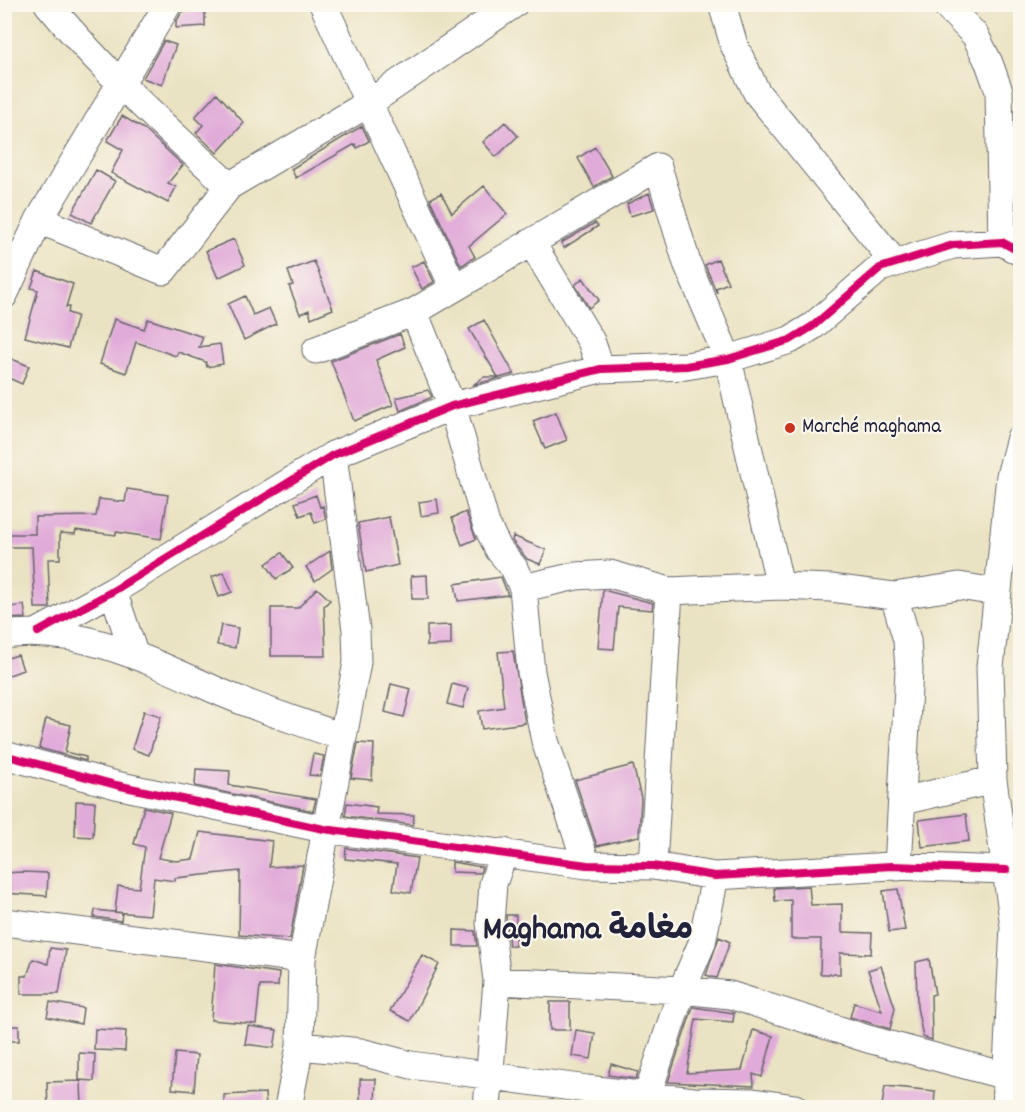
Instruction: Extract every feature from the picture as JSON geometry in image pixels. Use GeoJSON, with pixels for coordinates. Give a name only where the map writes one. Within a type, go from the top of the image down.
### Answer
{"type":"FeatureCollection","features":[{"type":"Feature","properties":{"kind":"street"},"geometry":{"type":"LineString","coordinates":[[48,4],[87,51],[229,186]]}},
{"type":"Feature","properties":{"kind":"street"},"geometry":{"type":"LineString","coordinates":[[4,295],[39,220],[168,4]]}},
{"type":"Feature","properties":{"kind":"street"},"geometry":{"type":"LineString","coordinates":[[323,4],[454,288]]}},
{"type":"Feature","properties":{"kind":"street"},"geometry":{"type":"LineString","coordinates":[[39,220],[164,271],[229,186],[369,103],[514,4]]}},
{"type":"Feature","properties":{"kind":"street"},"geometry":{"type":"LineString","coordinates":[[722,4],[734,45],[757,93],[895,263]]}},
{"type":"Feature","properties":{"kind":"street"},"geometry":{"type":"LineString","coordinates":[[38,633],[113,591],[333,455],[452,406],[601,369],[686,366],[728,359],[790,340],[813,326],[880,268],[953,245],[1011,247],[999,91],[989,63],[975,35],[945,4]]}},
{"type":"Feature","properties":{"kind":"street"},"geometry":{"type":"LineString","coordinates":[[316,350],[414,312],[658,167],[687,263],[728,359],[780,586]]}},
{"type":"Feature","properties":{"kind":"street"},"geometry":{"type":"LineString","coordinates":[[531,242],[591,340],[601,369]]}},
{"type":"Feature","properties":{"kind":"street"},"geometry":{"type":"LineString","coordinates":[[414,312],[452,406],[486,524],[499,550],[514,568],[524,588],[531,672],[545,741],[587,865]]}},
{"type":"Feature","properties":{"kind":"street"},"geometry":{"type":"LineString","coordinates":[[1005,1107],[1017,927],[993,780],[990,667],[996,592],[1010,476],[1020,438]]}},
{"type":"Feature","properties":{"kind":"street"},"geometry":{"type":"LineString","coordinates":[[288,1107],[300,1046],[302,959],[324,829],[357,662],[356,630],[333,455]]}},
{"type":"Feature","properties":{"kind":"street"},"geometry":{"type":"LineString","coordinates":[[524,588],[576,576],[610,574],[669,591],[780,586],[831,588],[894,596],[959,586],[996,592]]}},
{"type":"Feature","properties":{"kind":"street"},"geometry":{"type":"LineString","coordinates":[[113,591],[135,656]]}},
{"type":"Feature","properties":{"kind":"street"},"geometry":{"type":"LineString","coordinates":[[653,866],[669,591]]}},
{"type":"Feature","properties":{"kind":"street"},"geometry":{"type":"LineString","coordinates":[[894,596],[907,640],[909,670],[898,867]]}},
{"type":"Feature","properties":{"kind":"street"},"geometry":{"type":"LineString","coordinates":[[4,635],[38,633],[80,639],[135,656],[215,690],[342,737]]}},
{"type":"Feature","properties":{"kind":"street"},"geometry":{"type":"LineString","coordinates":[[4,755],[116,785],[324,829],[587,865],[653,866],[715,876],[898,867],[1006,870]]}},
{"type":"Feature","properties":{"kind":"street"},"geometry":{"type":"LineString","coordinates":[[902,801],[993,780]]}},
{"type":"Feature","properties":{"kind":"street"},"geometry":{"type":"LineString","coordinates":[[487,1107],[497,981],[490,923],[493,884],[504,852]]}},
{"type":"Feature","properties":{"kind":"street"},"geometry":{"type":"LineString","coordinates":[[645,1102],[682,990],[702,943],[715,876]]}},
{"type":"Feature","properties":{"kind":"street"},"geometry":{"type":"LineString","coordinates":[[4,922],[302,959]]}},
{"type":"Feature","properties":{"kind":"street"},"geometry":{"type":"LineString","coordinates":[[497,981],[682,990],[730,995],[867,1039],[1006,1076]]}},
{"type":"Feature","properties":{"kind":"street"},"geometry":{"type":"LineString","coordinates":[[300,1046],[362,1052],[411,1065],[489,1075],[645,1102],[753,1102],[795,1107]]}},
{"type":"Feature","properties":{"kind":"building"},"geometry":{"type":"Polygon","coordinates":[[[205,10],[205,26],[176,28],[176,22],[182,12],[205,10]]]}},
{"type":"Feature","properties":{"kind":"building"},"geometry":{"type":"Polygon","coordinates":[[[164,41],[176,45],[162,85],[143,78],[164,41]]]}},
{"type":"Feature","properties":{"kind":"building"},"geometry":{"type":"Polygon","coordinates":[[[217,93],[244,123],[217,153],[196,133],[203,125],[195,117],[217,93]]]}},
{"type":"Feature","properties":{"kind":"building"},"geometry":{"type":"Polygon","coordinates":[[[122,116],[144,129],[183,165],[168,183],[176,187],[168,203],[111,173],[123,150],[107,141],[122,116]]]}},
{"type":"Feature","properties":{"kind":"building"},"geometry":{"type":"Polygon","coordinates":[[[505,122],[518,136],[496,157],[483,142],[505,122]]]}},
{"type":"Feature","properties":{"kind":"building"},"geometry":{"type":"Polygon","coordinates":[[[362,126],[369,141],[357,148],[355,144],[296,178],[291,169],[362,126]]]}},
{"type":"Feature","properties":{"kind":"building"},"geometry":{"type":"Polygon","coordinates":[[[595,147],[612,176],[594,187],[578,158],[595,147]]]}},
{"type":"Feature","properties":{"kind":"building"},"geometry":{"type":"Polygon","coordinates":[[[96,170],[115,181],[91,223],[72,213],[96,170]]]}},
{"type":"Feature","properties":{"kind":"building"},"geometry":{"type":"Polygon","coordinates":[[[484,186],[507,214],[469,246],[475,257],[461,266],[430,199],[441,193],[452,213],[484,186]]]}},
{"type":"Feature","properties":{"kind":"building"},"geometry":{"type":"Polygon","coordinates":[[[649,193],[654,209],[630,216],[627,204],[649,193]]]}},
{"type":"Feature","properties":{"kind":"building"},"geometry":{"type":"Polygon","coordinates":[[[595,223],[598,226],[564,248],[561,243],[595,223]]]}},
{"type":"Feature","properties":{"kind":"building"},"geometry":{"type":"Polygon","coordinates":[[[234,239],[245,265],[218,278],[206,251],[234,239]]]}},
{"type":"Feature","properties":{"kind":"building"},"geometry":{"type":"Polygon","coordinates":[[[718,259],[728,283],[716,288],[717,293],[705,265],[718,259]]]}},
{"type":"Feature","properties":{"kind":"building"},"geometry":{"type":"Polygon","coordinates":[[[314,261],[333,309],[311,318],[309,310],[300,314],[289,286],[293,285],[288,271],[314,261]]]}},
{"type":"Feature","properties":{"kind":"building"},"geometry":{"type":"Polygon","coordinates":[[[424,261],[434,282],[422,289],[411,267],[424,261]]]}},
{"type":"Feature","properties":{"kind":"building"},"geometry":{"type":"Polygon","coordinates":[[[37,271],[73,284],[66,307],[69,307],[68,313],[77,316],[68,348],[25,337],[38,290],[31,288],[37,271]]]}},
{"type":"Feature","properties":{"kind":"building"},"geometry":{"type":"Polygon","coordinates":[[[583,278],[599,300],[589,308],[575,285],[583,278]]]}},
{"type":"Feature","properties":{"kind":"building"},"geometry":{"type":"Polygon","coordinates":[[[245,296],[253,315],[269,308],[276,324],[244,340],[228,304],[245,296]]]}},
{"type":"Feature","properties":{"kind":"building"},"geometry":{"type":"Polygon","coordinates":[[[114,319],[144,329],[148,319],[203,337],[199,347],[220,344],[223,364],[207,367],[206,362],[178,352],[176,356],[136,342],[126,373],[100,364],[114,319]]]}},
{"type":"Feature","properties":{"kind":"building"},"geometry":{"type":"Polygon","coordinates":[[[484,320],[514,374],[473,385],[484,377],[498,377],[469,329],[484,320]]]}},
{"type":"Feature","properties":{"kind":"building"},"geometry":{"type":"Polygon","coordinates":[[[400,334],[405,347],[376,360],[393,405],[354,421],[331,361],[400,334]]]}},
{"type":"Feature","properties":{"kind":"building"},"geometry":{"type":"Polygon","coordinates":[[[4,356],[29,366],[22,384],[4,376],[4,356]]]}},
{"type":"Feature","properties":{"kind":"building"},"geometry":{"type":"Polygon","coordinates":[[[428,390],[432,397],[400,411],[396,398],[428,390]]]}},
{"type":"Feature","properties":{"kind":"building"},"geometry":{"type":"Polygon","coordinates":[[[556,412],[567,440],[545,449],[533,421],[556,412]]]}},
{"type":"Feature","properties":{"kind":"building"},"geometry":{"type":"Polygon","coordinates":[[[127,489],[168,495],[161,539],[116,532],[116,535],[76,530],[75,534],[60,533],[60,559],[48,559],[50,608],[35,608],[32,547],[4,547],[4,534],[35,534],[35,517],[96,516],[99,499],[125,502],[127,489]]]}},
{"type":"Feature","properties":{"kind":"building"},"geometry":{"type":"Polygon","coordinates":[[[316,495],[320,507],[323,506],[326,519],[315,523],[311,512],[300,516],[295,503],[316,495]]]}},
{"type":"Feature","properties":{"kind":"building"},"geometry":{"type":"Polygon","coordinates":[[[437,499],[439,513],[421,516],[419,502],[437,499]]]}},
{"type":"Feature","properties":{"kind":"building"},"geometry":{"type":"Polygon","coordinates":[[[466,512],[476,539],[462,545],[452,518],[466,512]]]}},
{"type":"Feature","properties":{"kind":"building"},"geometry":{"type":"Polygon","coordinates":[[[389,517],[398,565],[366,572],[358,523],[389,517]]]}},
{"type":"Feature","properties":{"kind":"building"},"geometry":{"type":"Polygon","coordinates":[[[513,536],[546,550],[540,564],[527,559],[512,541],[513,536]]]}},
{"type":"Feature","properties":{"kind":"building"},"geometry":{"type":"Polygon","coordinates":[[[330,551],[332,569],[315,581],[306,567],[330,551]]]}},
{"type":"Feature","properties":{"kind":"building"},"geometry":{"type":"Polygon","coordinates":[[[282,553],[293,568],[276,579],[266,564],[282,553]]]}},
{"type":"Feature","properties":{"kind":"building"},"geometry":{"type":"Polygon","coordinates":[[[224,572],[232,592],[219,597],[212,577],[224,572]]]}},
{"type":"Feature","properties":{"kind":"building"},"geometry":{"type":"Polygon","coordinates":[[[427,575],[428,599],[412,599],[411,576],[427,575]]]}},
{"type":"Feature","properties":{"kind":"building"},"geometry":{"type":"Polygon","coordinates":[[[501,577],[508,595],[458,601],[455,584],[501,577]]]}},
{"type":"Feature","properties":{"kind":"building"},"geometry":{"type":"Polygon","coordinates":[[[317,588],[330,600],[324,606],[326,656],[271,656],[271,608],[298,608],[317,588]]]}},
{"type":"Feature","properties":{"kind":"building"},"geometry":{"type":"Polygon","coordinates":[[[603,590],[653,603],[652,610],[618,607],[614,649],[598,648],[603,590]]]}},
{"type":"Feature","properties":{"kind":"building"},"geometry":{"type":"Polygon","coordinates":[[[24,605],[26,618],[4,619],[4,608],[24,605]]]}},
{"type":"Feature","properties":{"kind":"building"},"geometry":{"type":"Polygon","coordinates":[[[221,625],[238,628],[235,648],[217,645],[221,625]]]}},
{"type":"Feature","properties":{"kind":"building"},"geometry":{"type":"Polygon","coordinates":[[[451,625],[451,645],[427,646],[427,626],[451,625]]]}},
{"type":"Feature","properties":{"kind":"building"},"geometry":{"type":"Polygon","coordinates":[[[513,651],[525,723],[482,729],[479,711],[504,707],[498,652],[513,651]]]}},
{"type":"Feature","properties":{"kind":"building"},"geometry":{"type":"Polygon","coordinates":[[[18,655],[23,670],[4,677],[4,659],[18,655]]]}},
{"type":"Feature","properties":{"kind":"building"},"geometry":{"type":"Polygon","coordinates":[[[391,684],[411,689],[404,717],[385,712],[391,684]]]}},
{"type":"Feature","properties":{"kind":"building"},"geometry":{"type":"Polygon","coordinates":[[[452,684],[468,688],[463,708],[447,704],[452,684]]]}},
{"type":"Feature","properties":{"kind":"building"},"geometry":{"type":"Polygon","coordinates":[[[144,711],[161,716],[149,755],[132,749],[144,711]]]}},
{"type":"Feature","properties":{"kind":"building"},"geometry":{"type":"Polygon","coordinates":[[[46,719],[71,725],[65,752],[86,757],[86,761],[39,748],[46,719]]]}},
{"type":"Feature","properties":{"kind":"building"},"geometry":{"type":"Polygon","coordinates":[[[358,743],[374,744],[372,780],[351,778],[358,743]]]}},
{"type":"Feature","properties":{"kind":"building"},"geometry":{"type":"Polygon","coordinates":[[[313,754],[324,756],[320,776],[309,775],[313,754]]]}},
{"type":"Feature","properties":{"kind":"building"},"geometry":{"type":"Polygon","coordinates":[[[633,765],[641,798],[639,836],[597,846],[575,780],[633,765]]]}},
{"type":"Feature","properties":{"kind":"building"},"geometry":{"type":"Polygon","coordinates":[[[196,769],[230,771],[229,785],[316,799],[313,811],[195,786],[196,769]]]}},
{"type":"Feature","properties":{"kind":"building"},"geometry":{"type":"Polygon","coordinates":[[[76,801],[95,802],[93,837],[75,836],[76,801]]]}},
{"type":"Feature","properties":{"kind":"building"},"geometry":{"type":"Polygon","coordinates":[[[347,803],[377,807],[376,814],[414,815],[413,825],[345,816],[347,803]]]}},
{"type":"Feature","properties":{"kind":"building"},"geometry":{"type":"Polygon","coordinates":[[[144,807],[171,813],[158,858],[176,861],[193,859],[200,832],[272,841],[269,867],[303,865],[290,939],[239,935],[240,871],[175,878],[175,881],[154,878],[150,915],[115,912],[118,886],[139,888],[145,847],[134,844],[144,807]]]}},
{"type":"Feature","properties":{"kind":"building"},"geometry":{"type":"Polygon","coordinates":[[[966,814],[969,841],[922,847],[919,820],[966,814]]]}},
{"type":"Feature","properties":{"kind":"building"},"geometry":{"type":"Polygon","coordinates":[[[346,848],[417,858],[411,893],[393,890],[397,864],[345,859],[346,848]]]}},
{"type":"Feature","properties":{"kind":"building"},"geometry":{"type":"Polygon","coordinates":[[[452,862],[482,867],[480,873],[452,872],[452,862]]]}},
{"type":"Feature","properties":{"kind":"building"},"geometry":{"type":"Polygon","coordinates":[[[4,873],[48,873],[47,896],[4,893],[4,873]]]}},
{"type":"Feature","properties":{"kind":"building"},"geometry":{"type":"Polygon","coordinates":[[[809,886],[811,905],[842,904],[842,932],[872,933],[871,954],[840,953],[840,974],[820,974],[821,939],[791,939],[791,900],[775,901],[774,888],[809,886]]]}},
{"type":"Feature","properties":{"kind":"building"},"geometry":{"type":"Polygon","coordinates":[[[898,889],[905,930],[889,932],[883,891],[898,889]]]}},
{"type":"Feature","properties":{"kind":"building"},"geometry":{"type":"Polygon","coordinates":[[[95,910],[122,913],[121,921],[94,917],[95,910]]]}},
{"type":"Feature","properties":{"kind":"building"},"geometry":{"type":"Polygon","coordinates":[[[506,915],[516,915],[515,946],[509,946],[506,915]]]}},
{"type":"Feature","properties":{"kind":"building"},"geometry":{"type":"Polygon","coordinates":[[[454,930],[475,931],[477,946],[454,946],[454,930]]]}},
{"type":"Feature","properties":{"kind":"building"},"geometry":{"type":"Polygon","coordinates":[[[719,937],[730,942],[717,978],[706,975],[719,937]]]}},
{"type":"Feature","properties":{"kind":"building"},"geometry":{"type":"Polygon","coordinates":[[[50,948],[66,950],[59,994],[21,994],[21,976],[27,976],[33,959],[48,964],[50,948]]]}},
{"type":"Feature","properties":{"kind":"building"},"geometry":{"type":"Polygon","coordinates":[[[422,955],[439,964],[410,1021],[390,1011],[422,955]]]}},
{"type":"Feature","properties":{"kind":"building"},"geometry":{"type":"Polygon","coordinates":[[[929,959],[935,994],[931,995],[932,1040],[923,1037],[917,1007],[916,962],[929,959]]]}},
{"type":"Feature","properties":{"kind":"building"},"geometry":{"type":"Polygon","coordinates":[[[215,964],[279,973],[278,986],[260,986],[256,1024],[211,1020],[215,964]]]}},
{"type":"Feature","properties":{"kind":"building"},"geometry":{"type":"Polygon","coordinates":[[[881,966],[895,1008],[890,1029],[850,1017],[854,1003],[882,1011],[868,970],[881,966]]]}},
{"type":"Feature","properties":{"kind":"building"},"geometry":{"type":"Polygon","coordinates":[[[50,1002],[83,1008],[81,1024],[47,1017],[50,1002]]]}},
{"type":"Feature","properties":{"kind":"building"},"geometry":{"type":"Polygon","coordinates":[[[550,1002],[570,1002],[570,1030],[550,1030],[550,1002]]]}},
{"type":"Feature","properties":{"kind":"building"},"geometry":{"type":"Polygon","coordinates":[[[693,1007],[734,1013],[733,1022],[696,1019],[687,1073],[742,1070],[753,1030],[773,1036],[762,1077],[753,1074],[754,1086],[668,1082],[693,1007]]]}},
{"type":"Feature","properties":{"kind":"building"},"geometry":{"type":"Polygon","coordinates":[[[4,1026],[19,1026],[19,1041],[4,1041],[4,1026]]]}},
{"type":"Feature","properties":{"kind":"building"},"geometry":{"type":"Polygon","coordinates":[[[248,1026],[277,1030],[274,1048],[245,1044],[248,1026]]]}},
{"type":"Feature","properties":{"kind":"building"},"geometry":{"type":"Polygon","coordinates":[[[95,1029],[126,1031],[125,1051],[94,1050],[95,1029]]]}},
{"type":"Feature","properties":{"kind":"building"},"geometry":{"type":"Polygon","coordinates":[[[576,1030],[595,1033],[591,1059],[572,1056],[576,1030]]]}},
{"type":"Feature","properties":{"kind":"building"},"geometry":{"type":"Polygon","coordinates":[[[79,1053],[95,1054],[94,1081],[79,1080],[79,1053]]]}},
{"type":"Feature","properties":{"kind":"building"},"geometry":{"type":"Polygon","coordinates":[[[175,1053],[197,1055],[194,1091],[172,1089],[175,1053]]]}},
{"type":"Feature","properties":{"kind":"building"},"geometry":{"type":"Polygon","coordinates":[[[611,1064],[638,1072],[636,1079],[608,1075],[611,1064]]]}},
{"type":"Feature","properties":{"kind":"building"},"geometry":{"type":"Polygon","coordinates":[[[360,1079],[376,1079],[375,1105],[360,1105],[360,1079]]]}},
{"type":"Feature","properties":{"kind":"building"},"geometry":{"type":"Polygon","coordinates":[[[81,1081],[82,1107],[48,1107],[47,1082],[81,1081]]]}},
{"type":"Feature","properties":{"kind":"building"},"geometry":{"type":"Polygon","coordinates":[[[885,1086],[935,1091],[934,1107],[882,1105],[885,1086]]]}},
{"type":"Feature","properties":{"kind":"building"},"geometry":{"type":"Polygon","coordinates":[[[265,1093],[266,1107],[224,1107],[224,1095],[265,1093]]]}},
{"type":"Feature","properties":{"kind":"cycle path"},"geometry":{"type":"LineString","coordinates":[[38,632],[113,591],[333,455],[452,406],[601,369],[686,366],[728,359],[790,340],[813,326],[880,268],[953,245],[1002,242],[1020,252]]}},
{"type":"Feature","properties":{"kind":"cycle path"},"geometry":{"type":"LineString","coordinates":[[4,755],[116,785],[324,829],[587,865],[653,866],[715,876],[892,866],[1006,870]]}},
{"type":"Feature","properties":{"kind":"place","name":"Marché maghama"},"geometry":{"type":"Point","coordinates":[790,428]}},
{"type":"Feature","properties":{"kind":"district","name":"Maghama مغامة"},"geometry":{"type":"Point","coordinates":[588,931]}}]}
